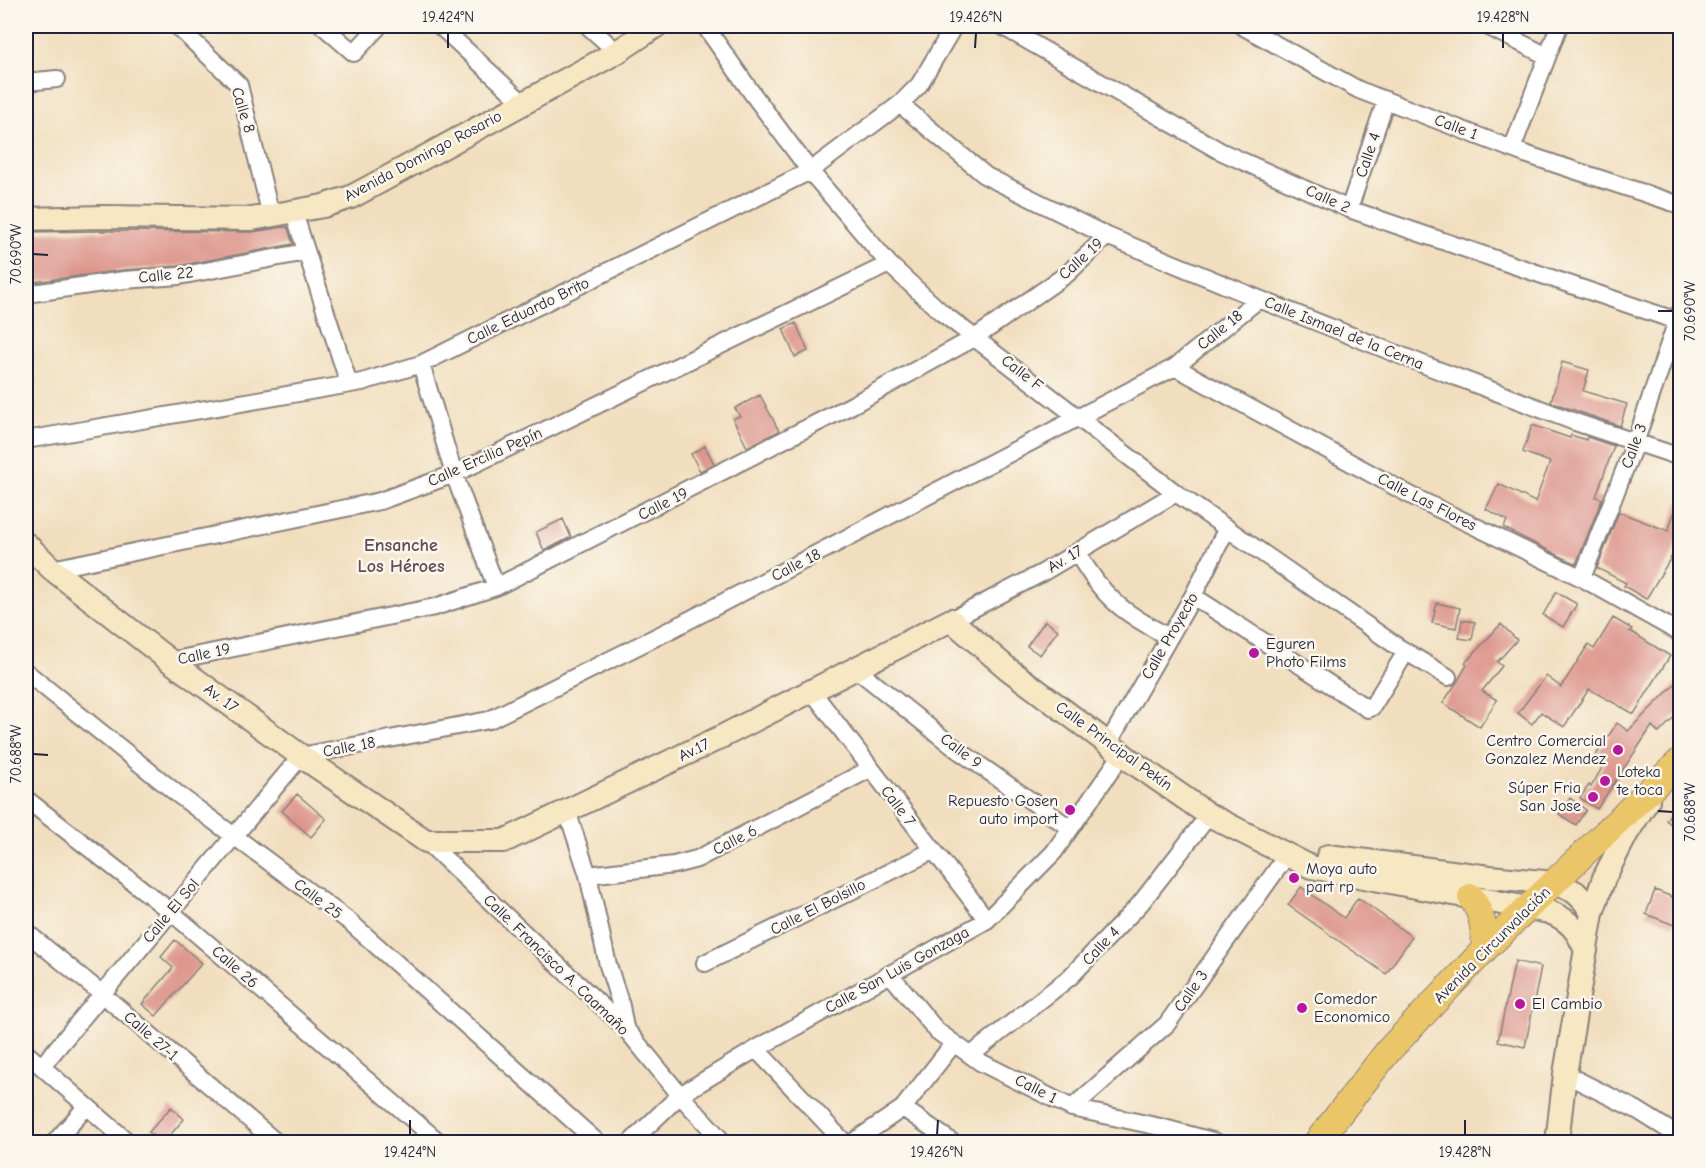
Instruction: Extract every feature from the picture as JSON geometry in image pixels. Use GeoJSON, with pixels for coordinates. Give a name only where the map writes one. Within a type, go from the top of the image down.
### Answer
{"type":"FeatureCollection","features":[{"type":"Feature","properties":{"kind":"main road","name":"Avenida Domingo Rosario"},"geometry":{"type":"LineString","coordinates":[[26,219],[102,217],[252,219],[323,206],[351,196],[616,52],[656,26]]}},
{"type":"Feature","properties":{"kind":"main road","name":"Av. 17"},"geometry":{"type":"LineString","coordinates":[[26,544],[52,569],[170,661],[301,756],[426,841]]}},
{"type":"Feature","properties":{"kind":"main road","name":"Av.17"},"geometry":{"type":"LineString","coordinates":[[426,841],[504,841],[717,739],[951,620]]}},
{"type":"Feature","properties":{"kind":"main road","name":"Calle Principal Pekín"},"geometry":{"type":"LineString","coordinates":[[951,620],[1007,668],[1134,763],[1209,815],[1311,867],[1550,912],[1569,921],[1586,951]]}},
{"type":"Feature","properties":{"kind":"main road","name":"Avenida Circunvalación"},"geometry":{"type":"LineString","coordinates":[[1317,1143],[1389,1050],[1485,949],[1680,761]]}},
{"type":"Feature","properties":{"kind":"main road"},"geometry":{"type":"LineString","coordinates":[[1557,1143],[1565,1074],[1592,913],[1604,878],[1627,833],[1657,785]]}},
{"type":"Feature","properties":{"kind":"main road","name":"Calle Principal Pekín"},"geometry":{"type":"LineString","coordinates":[[1287,855],[1316,854],[1490,877],[1555,883]]}},
{"type":"Feature","properties":{"kind":"main road"},"geometry":{"type":"LineString","coordinates":[[1555,883],[1575,892],[1592,913]]}},
{"type":"Feature","properties":{"kind":"main road"},"geometry":{"type":"LineString","coordinates":[[1471,897],[1481,912],[1485,949]]}},
{"type":"Feature","properties":{"kind":"street","name":"Calle 8"},"geometry":{"type":"LineString","coordinates":[[177,26],[239,85],[271,216]]}},
{"type":"Feature","properties":{"kind":"street"},"geometry":{"type":"LineString","coordinates":[[323,26],[354,53],[379,26]]}},
{"type":"Feature","properties":{"kind":"street"},"geometry":{"type":"LineString","coordinates":[[440,26],[523,103]]}},
{"type":"Feature","properties":{"kind":"street"},"geometry":{"type":"LineString","coordinates":[[588,26],[616,52]]}},
{"type":"Feature","properties":{"kind":"street","name":"Calle F"},"geometry":{"type":"LineString","coordinates":[[705,26],[810,171],[889,264],[941,312],[1176,493],[1406,652],[1448,677]]}},
{"type":"Feature","properties":{"kind":"street","name":"Calle Eduardo Brito"},"geometry":{"type":"LineString","coordinates":[[26,440],[362,382],[421,364],[810,171],[900,104],[919,85],[954,26]]}},
{"type":"Feature","properties":{"kind":"street","name":"Calle 2"},"geometry":{"type":"LineString","coordinates":[[1002,26],[1220,151],[1349,209],[1678,316]]}},
{"type":"Feature","properties":{"kind":"street","name":"Calle 1"},"geometry":{"type":"LineString","coordinates":[[1242,26],[1359,90],[1512,148],[1680,205]]}},
{"type":"Feature","properties":{"kind":"street"},"geometry":{"type":"LineString","coordinates":[[1487,26],[1547,56]]}},
{"type":"Feature","properties":{"kind":"street"},"geometry":{"type":"LineString","coordinates":[[1512,148],[1559,26]]}},
{"type":"Feature","properties":{"kind":"street"},"geometry":{"type":"LineString","coordinates":[[26,82],[57,79]]}},
{"type":"Feature","properties":{"kind":"street","name":"Calle 4"},"geometry":{"type":"LineString","coordinates":[[1349,209],[1386,100]]}},
{"type":"Feature","properties":{"kind":"street","name":"Calle Ismael de la Cerna"},"geometry":{"type":"LineString","coordinates":[[900,104],[986,176],[1107,236],[1430,367],[1680,457]]}},
{"type":"Feature","properties":{"kind":"street"},"geometry":{"type":"LineString","coordinates":[[294,213],[349,384]]}},
{"type":"Feature","properties":{"kind":"street","name":"Calle 19"},"geometry":{"type":"LineString","coordinates":[[170,661],[435,607],[496,587],[813,426],[976,337],[1067,274],[1107,236]]}},
{"type":"Feature","properties":{"kind":"street","name":"Calle 22"},"geometry":{"type":"LineString","coordinates":[[26,294],[124,280],[179,276],[306,252]]}},
{"type":"Feature","properties":{"kind":"street","name":"Calle Ercilia Pepín"},"geometry":{"type":"LineString","coordinates":[[52,569],[380,501],[454,474],[889,264]]}},
{"type":"Feature","properties":{"kind":"street","name":"Calle 18"},"geometry":{"type":"LineString","coordinates":[[301,756],[489,720],[691,620],[1175,367],[1259,299]]}},
{"type":"Feature","properties":{"kind":"street","name":"Calle 3"},"geometry":{"type":"LineString","coordinates":[[1582,578],[1635,442],[1678,316]]}},
{"type":"Feature","properties":{"kind":"street"},"geometry":{"type":"LineString","coordinates":[[421,364],[454,474],[496,587]]}},
{"type":"Feature","properties":{"kind":"street","name":"Calle Las Flores"},"geometry":{"type":"LineString","coordinates":[[1175,367],[1412,496],[1582,578],[1680,633]]}},
{"type":"Feature","properties":{"kind":"street","name":"Av. 17"},"geometry":{"type":"LineString","coordinates":[[951,620],[1042,573],[1176,493]]}},
{"type":"Feature","properties":{"kind":"street","name":"Calle Proyecto"},"geometry":{"type":"LineString","coordinates":[[1116,748],[1169,637],[1193,596],[1227,528]]}},
{"type":"Feature","properties":{"kind":"street"},"geometry":{"type":"LineString","coordinates":[[1077,552],[1105,594],[1128,614],[1169,637]]}},
{"type":"Feature","properties":{"kind":"street"},"geometry":{"type":"LineString","coordinates":[[1193,596],[1368,709],[1406,652]]}},
{"type":"Feature","properties":{"kind":"street","name":"Calle 9"},"geometry":{"type":"LineString","coordinates":[[855,668],[955,748],[1070,828]]}},
{"type":"Feature","properties":{"kind":"street","name":"Calle 25"},"geometry":{"type":"LineString","coordinates":[[26,672],[180,796],[350,922],[597,1143]]}},
{"type":"Feature","properties":{"kind":"street","name":"Calle 7"},"geometry":{"type":"LineString","coordinates":[[811,690],[987,920]]}},
{"type":"Feature","properties":{"kind":"street","name":"Calle San Luis Gonzaga"},"geometry":{"type":"LineString","coordinates":[[631,1143],[680,1095],[756,1049],[987,920],[1054,852],[1116,748]]}},
{"type":"Feature","properties":{"kind":"street","name":"Calle El Sol"},"geometry":{"type":"LineString","coordinates":[[42,1066],[301,756]]}},
{"type":"Feature","properties":{"kind":"street","name":"Calle 6"},"geometry":{"type":"LineString","coordinates":[[588,875],[674,865],[697,859],[870,769]]}},
{"type":"Feature","properties":{"kind":"street","name":"Calle 26"},"geometry":{"type":"LineString","coordinates":[[26,799],[170,912],[440,1143]]}},
{"type":"Feature","properties":{"kind":"street"},"geometry":{"type":"LineString","coordinates":[[567,812],[588,875],[625,1028]]}},
{"type":"Feature","properties":{"kind":"street","name":"Calle 4"},"geometry":{"type":"LineString","coordinates":[[971,1055],[1070,977],[1140,904],[1209,815]]}},
{"type":"Feature","properties":{"kind":"street","name":"Calle. Francisco A. Caamaño"},"geometry":{"type":"LineString","coordinates":[[426,841],[625,1028],[723,1143]]}},
{"type":"Feature","properties":{"kind":"street","name":"Calle El Bolsillo"},"geometry":{"type":"LineString","coordinates":[[705,963],[932,850]]}},
{"type":"Feature","properties":{"kind":"street","name":"Calle 3"},"geometry":{"type":"LineString","coordinates":[[1072,1108],[1167,1024],[1287,855]]}},
{"type":"Feature","properties":{"kind":"street","name":"Calle 27-1"},"geometry":{"type":"LineString","coordinates":[[26,932],[276,1143]]}},
{"type":"Feature","properties":{"kind":"street","name":"Calle 1"},"geometry":{"type":"LineString","coordinates":[[890,974],[937,1030],[980,1062],[1072,1108],[1160,1127],[1216,1143]]}},
{"type":"Feature","properties":{"kind":"street"},"geometry":{"type":"LineString","coordinates":[[853,1143],[903,1108],[954,1043]]}},
{"type":"Feature","properties":{"kind":"street"},"geometry":{"type":"LineString","coordinates":[[756,1049],[844,1143]]}},
{"type":"Feature","properties":{"kind":"street"},"geometry":{"type":"LineString","coordinates":[[26,1053],[128,1143]]}},
{"type":"Feature","properties":{"kind":"street"},"geometry":{"type":"LineString","coordinates":[[1565,1074],[1637,1110],[1680,1137]]}},
{"type":"Feature","properties":{"kind":"street"},"geometry":{"type":"LineString","coordinates":[[55,1143],[86,1107]]}},
{"type":"Feature","properties":{"kind":"street"},"geometry":{"type":"LineString","coordinates":[[903,1108],[952,1143]]}},
{"type":"Feature","properties":{"kind":"building"},"geometry":{"type":"Polygon","coordinates":[[[288,228],[293,244],[178,266],[123,270],[26,283],[26,232],[252,232],[288,228]]]}},
{"type":"Feature","properties":{"kind":"building"},"geometry":{"type":"Polygon","coordinates":[[[796,323],[808,351],[795,357],[783,329],[796,323]]]}},
{"type":"Feature","properties":{"kind":"building"},"geometry":{"type":"Polygon","coordinates":[[[1562,362],[1589,370],[1583,391],[1627,404],[1620,426],[1551,402],[1562,362]]]}},
{"type":"Feature","properties":{"kind":"building"},"geometry":{"type":"Polygon","coordinates":[[[760,395],[779,431],[747,447],[733,419],[740,416],[735,408],[760,395]]]}},
{"type":"Feature","properties":{"kind":"building"},"geometry":{"type":"Polygon","coordinates":[[[1532,425],[1570,438],[1571,435],[1586,440],[1587,437],[1614,446],[1596,497],[1602,499],[1576,564],[1504,528],[1507,520],[1486,509],[1499,484],[1535,502],[1550,462],[1523,452],[1532,425]]]}},
{"type":"Feature","properties":{"kind":"building"},"geometry":{"type":"Polygon","coordinates":[[[705,446],[714,464],[700,471],[691,454],[705,446]]]}},
{"type":"Feature","properties":{"kind":"building"},"geometry":{"type":"Polygon","coordinates":[[[1678,502],[1680,503],[1680,531],[1672,556],[1646,599],[1624,586],[1626,583],[1597,568],[1619,512],[1668,531],[1678,502]]]}},
{"type":"Feature","properties":{"kind":"building"},"geometry":{"type":"Polygon","coordinates":[[[563,519],[571,537],[544,551],[536,532],[563,519]]]}},
{"type":"Feature","properties":{"kind":"building"},"geometry":{"type":"Polygon","coordinates":[[[1556,592],[1577,604],[1563,627],[1543,615],[1556,592]]]}},
{"type":"Feature","properties":{"kind":"building"},"geometry":{"type":"Polygon","coordinates":[[[1437,603],[1460,608],[1456,628],[1432,623],[1437,603]]]}},
{"type":"Feature","properties":{"kind":"building"},"geometry":{"type":"Polygon","coordinates":[[[1613,618],[1670,656],[1634,714],[1589,689],[1564,727],[1541,712],[1532,724],[1518,713],[1546,676],[1561,687],[1588,645],[1594,649],[1613,618]]]}},
{"type":"Feature","properties":{"kind":"building"},"geometry":{"type":"Polygon","coordinates":[[[1462,620],[1475,622],[1472,640],[1459,638],[1462,620]]]}},
{"type":"Feature","properties":{"kind":"building"},"geometry":{"type":"Polygon","coordinates":[[[1045,621],[1058,630],[1040,655],[1027,646],[1045,621]]]}},
{"type":"Feature","properties":{"kind":"building"},"geometry":{"type":"Polygon","coordinates":[[[1501,624],[1517,640],[1497,662],[1502,666],[1482,691],[1497,700],[1480,727],[1443,703],[1467,665],[1465,663],[1501,624]]]}},
{"type":"Feature","properties":{"kind":"building"},"geometry":{"type":"Polygon","coordinates":[[[1680,679],[1680,711],[1659,733],[1652,726],[1597,809],[1580,798],[1589,785],[1591,787],[1604,764],[1594,758],[1617,723],[1628,731],[1680,679]]]}},
{"type":"Feature","properties":{"kind":"building"},"geometry":{"type":"Polygon","coordinates":[[[297,794],[326,819],[311,837],[282,811],[297,794]]]}},
{"type":"Feature","properties":{"kind":"building"},"geometry":{"type":"Polygon","coordinates":[[[1570,798],[1586,810],[1576,825],[1559,814],[1570,798]]]}},
{"type":"Feature","properties":{"kind":"building"},"geometry":{"type":"Polygon","coordinates":[[[1680,801],[1680,831],[1666,820],[1680,801]]]}},
{"type":"Feature","properties":{"kind":"building"},"geometry":{"type":"Polygon","coordinates":[[[1301,887],[1344,918],[1358,898],[1412,937],[1386,974],[1288,905],[1301,887]]]}},
{"type":"Feature","properties":{"kind":"building"},"geometry":{"type":"Polygon","coordinates":[[[1655,890],[1680,900],[1680,909],[1674,925],[1646,914],[1655,890]]]}},
{"type":"Feature","properties":{"kind":"building"},"geometry":{"type":"Polygon","coordinates":[[[175,940],[202,963],[156,1016],[142,1004],[173,968],[161,957],[175,940]]]}},
{"type":"Feature","properties":{"kind":"building","name":"El Cambio"},"geometry":{"type":"Polygon","coordinates":[[[1515,961],[1541,967],[1525,1047],[1498,1041],[1515,961]]]}},
{"type":"Feature","properties":{"kind":"building"},"geometry":{"type":"Polygon","coordinates":[[[171,1107],[184,1119],[161,1143],[149,1132],[171,1107]]]}},
{"type":"Feature","properties":{"kind":"place","name":"Eguren Photo Films"},"geometry":{"type":"Point","coordinates":[1254,653]}},
{"type":"Feature","properties":{"kind":"place","name":"Centro Comercial Gonzalez Mendez"},"geometry":{"type":"Point","coordinates":[1618,750]}},
{"type":"Feature","properties":{"kind":"place","name":"Loteka te toca"},"geometry":{"type":"Point","coordinates":[1605,781]}},
{"type":"Feature","properties":{"kind":"place","name":"Súper Fria San Jose"},"geometry":{"type":"Point","coordinates":[1593,797]}},
{"type":"Feature","properties":{"kind":"place","name":"Repuesto Gosen auto import"},"geometry":{"type":"Point","coordinates":[1070,810]}},
{"type":"Feature","properties":{"kind":"place","name":"Moya auto part rp"},"geometry":{"type":"Point","coordinates":[1294,878]}},
{"type":"Feature","properties":{"kind":"place","name":"El Cambio"},"geometry":{"type":"Point","coordinates":[1520,1004]}},
{"type":"Feature","properties":{"kind":"place","name":"Comedor Economico"},"geometry":{"type":"Point","coordinates":[1302,1008]}},
{"type":"Feature","properties":{"kind":"district","name":"Ensanche Los Héroes"},"geometry":{"type":"Point","coordinates":[401,555]}}]}
